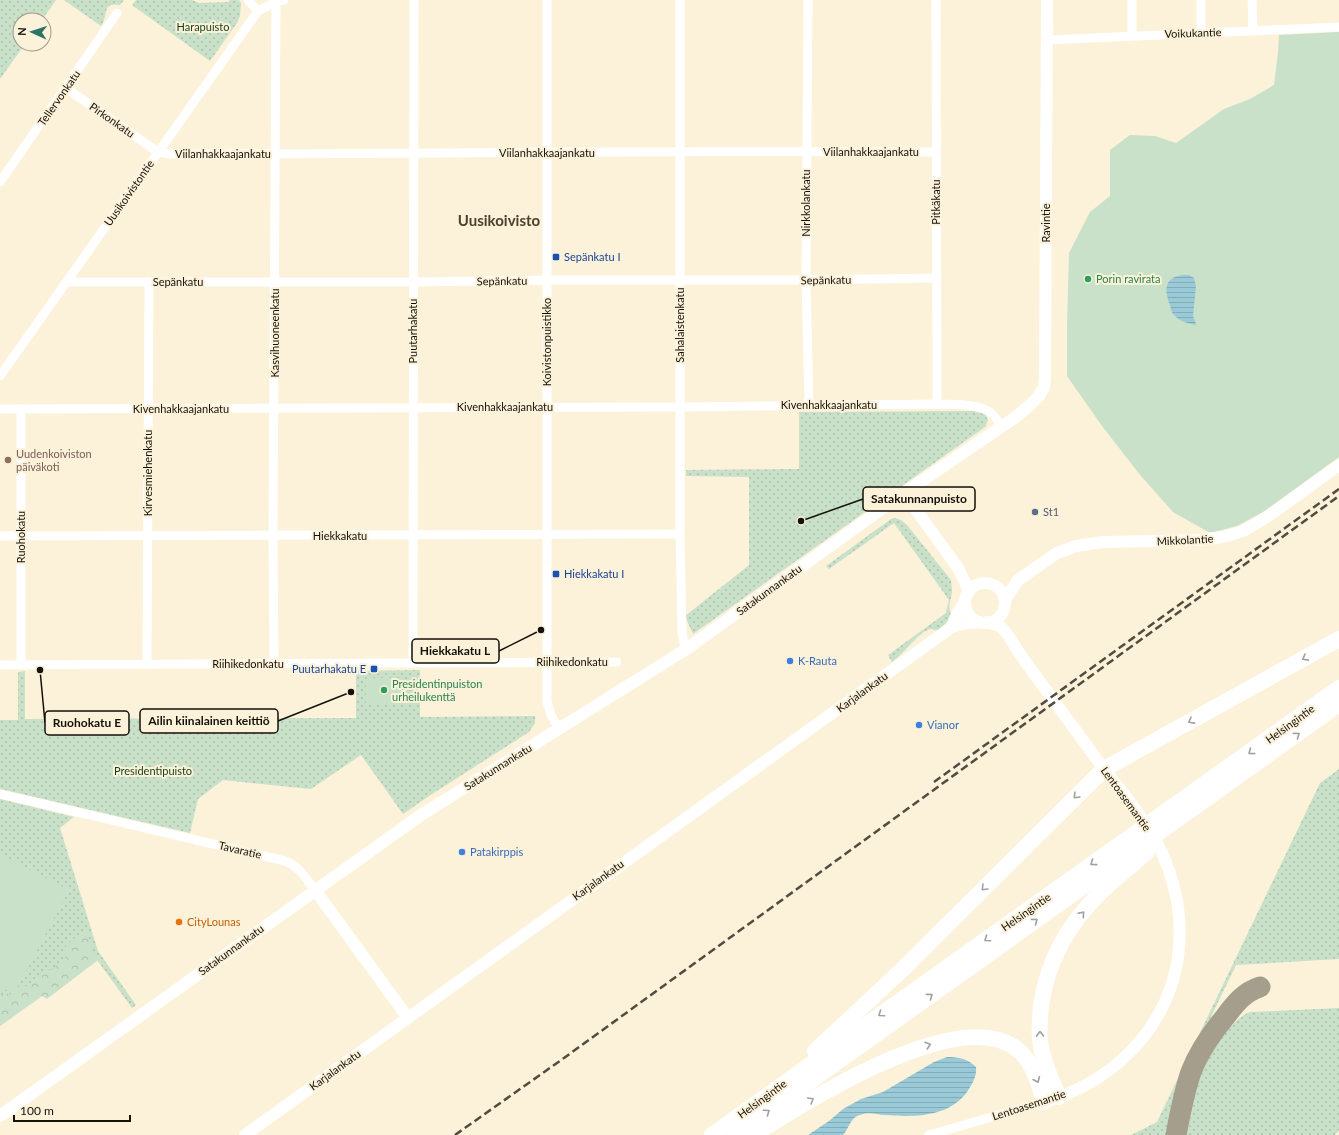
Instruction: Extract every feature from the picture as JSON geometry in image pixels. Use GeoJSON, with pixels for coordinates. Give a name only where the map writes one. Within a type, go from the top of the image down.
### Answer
{"type":"FeatureCollection","features":[{"type":"Feature","properties":{"kind":"highway"},"geometry":{"type":"LineString","coordinates":[[747,1109],[778,1080],[808,1057],[897,974],[1104,769],[1339,640]]}},
{"type":"Feature","properties":{"kind":"highway","name":"Helsingintie"},"geometry":{"type":"LineString","coordinates":[[735,1135],[1172,821],[1339,688]]}},
{"type":"Feature","properties":{"kind":"highway","name":"Helsingintie"},"geometry":{"type":"LineString","coordinates":[[1172,821],[1254,766],[1339,704]]}},
{"type":"Feature","properties":{"kind":"highway"},"geometry":{"type":"LineString","coordinates":[[1051,1100],[1040,1044],[1040,1019],[1043,995],[1048,974],[1056,954],[1065,936],[1075,922],[1100,893],[1131,851],[1172,821]]}},
{"type":"Feature","properties":{"kind":"highway","name":"Helsingintie"},"geometry":{"type":"LineString","coordinates":[[712,1135],[747,1109],[1131,851]]}},
{"type":"Feature","properties":{"kind":"highway"},"geometry":{"type":"LineString","coordinates":[[753,1135],[814,1098],[878,1065],[908,1051],[955,1038],[983,1036],[996,1039],[1016,1049],[1032,1068],[1039,1085],[1051,1100]]}},
{"type":"Feature","properties":{"kind":"main road","name":"Ravintie"},"geometry":{"type":"LineString","coordinates":[[1002,427],[1035,400],[1041,392],[1045,379],[1047,0]]}},
{"type":"Feature","properties":{"kind":"main road","name":"Satakunnankatu"},"geometry":{"type":"LineString","coordinates":[[0,1116],[421,815],[685,650],[904,493],[1002,427]]}},
{"type":"Feature","properties":{"kind":"main road","name":"Mikkolantie"},"geometry":{"type":"LineString","coordinates":[[1018,580],[1057,553],[1076,546],[1103,542],[1212,539],[1248,529],[1339,465]]}},
{"type":"Feature","properties":{"kind":"main road"},"geometry":{"type":"LineString","coordinates":[[904,493],[958,568],[971,592]]}},
{"type":"Feature","properties":{"kind":"main road"},"geometry":{"type":"LineString","coordinates":[[991,584],[1002,592],[1004,605],[1001,627],[983,622],[968,614],[966,608],[971,592],[984,583],[991,584],[1018,580]]}},
{"type":"Feature","properties":{"kind":"main road"},"geometry":{"type":"LineString","coordinates":[[983,622],[997,618],[1018,580]]}},
{"type":"Feature","properties":{"kind":"main road","name":"Karjalankatu"},"geometry":{"type":"LineString","coordinates":[[952,627],[956,616],[971,592]]}},
{"type":"Feature","properties":{"kind":"main road","name":"Karjalankatu"},"geometry":{"type":"LineString","coordinates":[[245,1135],[952,627],[961,624],[983,622]]}},
{"type":"Feature","properties":{"kind":"main road","name":"Lentoasemantie"},"geometry":{"type":"LineString","coordinates":[[1001,627],[1048,694],[1142,818],[1162,852],[1171,877],[1176,893],[1180,929],[1175,975],[1157,1018],[1138,1045],[1114,1067],[1090,1083],[1051,1100]]}},
{"type":"Feature","properties":{"kind":"main road","name":"Tavaratie"},"geometry":{"type":"LineString","coordinates":[[315,890],[408,1018]]}},
{"type":"Feature","properties":{"kind":"street"},"geometry":{"type":"LineString","coordinates":[[248,0],[258,11],[280,1]]}},
{"type":"Feature","properties":{"kind":"street","name":"Puutarhakatu"},"geometry":{"type":"LineString","coordinates":[[413,663],[414,0]]}},
{"type":"Feature","properties":{"kind":"street","name":"Koivistonpuistikko"},"geometry":{"type":"LineString","coordinates":[[548,0],[547,702],[551,715],[559,729]]}},
{"type":"Feature","properties":{"kind":"street","name":"Sahalaistenkatu"},"geometry":{"type":"LineString","coordinates":[[680,0],[680,534],[682,632],[685,650]]}},
{"type":"Feature","properties":{"kind":"street","name":"Nirkkolankatu"},"geometry":{"type":"LineString","coordinates":[[808,0],[806,280],[808,405]]}},
{"type":"Feature","properties":{"kind":"street","name":"Pitkäkatu"},"geometry":{"type":"LineString","coordinates":[[936,0],[937,404]]}},
{"type":"Feature","properties":{"kind":"street"},"geometry":{"type":"LineString","coordinates":[[1132,0],[1132,36]]}},
{"type":"Feature","properties":{"kind":"street"},"geometry":{"type":"LineString","coordinates":[[1201,0],[1202,33]]}},
{"type":"Feature","properties":{"kind":"street"},"geometry":{"type":"LineString","coordinates":[[1252,0],[1253,31]]}},
{"type":"Feature","properties":{"kind":"street","name":"Kasvihuoneenkatu"},"geometry":{"type":"LineString","coordinates":[[274,664],[273,535],[276,154],[280,1]]}},
{"type":"Feature","properties":{"kind":"street","name":"Uusikoivistontie"},"geometry":{"type":"LineString","coordinates":[[0,376],[258,11]]}},
{"type":"Feature","properties":{"kind":"street","name":"Tellervonkatu"},"geometry":{"type":"LineString","coordinates":[[0,182],[117,13]]}},
{"type":"Feature","properties":{"kind":"street","name":"Voikukantie"},"geometry":{"type":"LineString","coordinates":[[1047,40],[1339,27]]}},
{"type":"Feature","properties":{"kind":"street","name":"Pirkonkatu"},"geometry":{"type":"LineString","coordinates":[[66,88],[158,152]]}},
{"type":"Feature","properties":{"kind":"street","name":"Viilanhakkaajankatu"},"geometry":{"type":"LineString","coordinates":[[158,152],[169,154],[276,154],[547,152],[680,153],[807,151],[936,152]]}},
{"type":"Feature","properties":{"kind":"street","name":"Sepänkatu"},"geometry":{"type":"LineString","coordinates":[[67,282],[413,282],[936,278]]}},
{"type":"Feature","properties":{"kind":"street","name":"Kirvesmiehenkatu"},"geometry":{"type":"LineString","coordinates":[[147,664],[149,282]]}},
{"type":"Feature","properties":{"kind":"street","name":"Kivenhakkaajankatu"},"geometry":{"type":"LineString","coordinates":[[0,409],[413,408],[547,406],[680,407],[937,404],[970,405],[987,410],[1002,427]]}},
{"type":"Feature","properties":{"kind":"street","name":"Ruohokatu"},"geometry":{"type":"LineString","coordinates":[[21,664],[22,409]]}},
{"type":"Feature","properties":{"kind":"street","name":"Hiekkakatu"},"geometry":{"type":"LineString","coordinates":[[0,536],[414,536],[680,534]]}},
{"type":"Feature","properties":{"kind":"street","name":"Riihikedonkatu"},"geometry":{"type":"LineString","coordinates":[[0,664],[617,662]]}},
{"type":"Feature","properties":{"kind":"street","name":"Tavaratie"},"geometry":{"type":"LineString","coordinates":[[0,794],[285,861],[299,869],[315,890]]}},
{"type":"Feature","properties":{"kind":"street","name":"Lentoasemantie"},"geometry":{"type":"LineString","coordinates":[[929,1135],[1051,1100]]}},
{"type":"Feature","properties":{"kind":"green space"},"geometry":{"type":"Polygon","coordinates":[[[0,0],[56,0],[48,12],[12,12],[12,52],[19,52],[0,79],[0,0]]]}},
{"type":"Feature","properties":{"kind":"green space"},"geometry":{"type":"Polygon","coordinates":[[[64,0],[124,0],[120,5],[110,5],[108,7],[101,26],[64,0]]]}},
{"type":"Feature","properties":{"kind":"green space","name":"Harapuisto"},"geometry":{"type":"Polygon","coordinates":[[[136,0],[192,0],[199,3],[239,0],[241,3],[240,16],[237,23],[210,61],[132,5],[136,0]]]}},
{"type":"Feature","properties":{"kind":"green space"},"geometry":{"type":"Polygon","coordinates":[[[1339,32],[1339,457],[1263,512],[1237,526],[1210,533],[1173,512],[1141,476],[1102,426],[1067,376],[1069,253],[1090,212],[1110,196],[1110,150],[1130,135],[1155,136],[1176,143],[1224,109],[1250,99],[1274,85],[1279,35],[1339,32]]]}},
{"type":"Feature","properties":{"kind":"green space"},"geometry":{"type":"Polygon","coordinates":[[[975,411],[985,414],[988,420],[985,427],[693,634],[685,616],[749,565],[749,477],[686,476],[686,470],[799,469],[799,412],[975,411]]]}},
{"type":"Feature","properties":{"kind":"green space"},"geometry":{"type":"Polygon","coordinates":[[[895,518],[901,520],[907,525],[951,580],[952,593],[949,609],[952,615],[938,630],[931,629],[922,633],[892,662],[888,655],[946,613],[949,600],[894,523],[829,569],[826,566],[891,519],[895,518]]]}},
{"type":"Feature","properties":{"kind":"green space","name":"Presidentipuisto"},"geometry":{"type":"Polygon","coordinates":[[[420,670],[420,717],[535,716],[535,723],[529,732],[403,814],[361,755],[311,789],[223,780],[198,799],[190,833],[0,789],[0,720],[18,720],[18,672],[25,671],[25,719],[356,718],[356,671],[420,670]]]}},
{"type":"Feature","properties":{"kind":"green space","name":"Presidentinpuiston urheilukenttä"},"geometry":{"type":"Polygon","coordinates":[[[366,678],[402,678],[402,703],[366,703],[366,678]]]}},
{"type":"Feature","properties":{"kind":"green space"},"geometry":{"type":"Polygon","coordinates":[[[1339,769],[1339,959],[1236,965],[1183,1075],[1177,1094],[1168,1135],[1131,1135],[1157,1122],[1320,783],[1339,769]]]}},
{"type":"Feature","properties":{"kind":"green space"},"geometry":{"type":"Polygon","coordinates":[[[0,799],[74,817],[60,828],[98,951],[136,1005],[132,1008],[95,957],[0,1026],[0,799]]]}},
{"type":"Feature","properties":{"kind":"green space"},"geometry":{"type":"Polygon","coordinates":[[[0,854],[69,890],[14,994],[0,987],[0,854]]]}},
{"type":"Feature","properties":{"kind":"green space"},"geometry":{"type":"Polygon","coordinates":[[[86,929],[92,950],[98,960],[47,999],[42,996],[0,1026],[0,994],[14,994],[65,960],[66,945],[86,929]]]}},
{"type":"Feature","properties":{"kind":"green space"},"geometry":{"type":"Polygon","coordinates":[[[1339,1008],[1339,1130],[1335,1135],[1186,1135],[1192,1104],[1200,1075],[1206,1062],[1222,1036],[1241,1017],[1251,1012],[1339,1008]]]}},
{"type":"Feature","properties":{"kind":"water"},"geometry":{"type":"Polygon","coordinates":[[[1189,275],[1194,278],[1196,286],[1193,316],[1195,325],[1177,318],[1172,311],[1168,299],[1166,289],[1169,281],[1172,278],[1189,275]]]}},
{"type":"Feature","properties":{"kind":"water"},"geometry":{"type":"Polygon","coordinates":[[[947,1057],[963,1059],[976,1067],[975,1077],[967,1092],[959,1101],[950,1107],[929,1114],[907,1116],[865,1113],[855,1117],[843,1135],[808,1135],[829,1121],[843,1109],[861,1099],[883,1092],[934,1062],[947,1057]]]}},
{"type":"Feature","properties":{"kind":"taxiway"},"geometry":{"type":"LineString","coordinates":[[1176,1135],[1182,1103],[1194,1064],[1215,1029],[1236,1003],[1249,992],[1260,987]]}},
{"type":"Feature","properties":{"kind":"railway"},"geometry":{"type":"LineString","coordinates":[[934,782],[1339,489]]}},
{"type":"Feature","properties":{"kind":"railway"},"geometry":{"type":"LineString","coordinates":[[455,1135],[564,1058],[1339,496]]}},
{"type":"Feature","properties":{"kind":"place","name":"Sepänkatu I"},"geometry":{"type":"Point","coordinates":[556,257]}},
{"type":"Feature","properties":{"kind":"place","name":"Porin ravirata"},"geometry":{"type":"Point","coordinates":[1088,279]}},
{"type":"Feature","properties":{"kind":"place","name":"Uudenkoiviston päiväkoti"},"geometry":{"type":"Point","coordinates":[8,460]}},
{"type":"Feature","properties":{"kind":"place","name":"St1"},"geometry":{"type":"Point","coordinates":[1035,512]}},
{"type":"Feature","properties":{"kind":"place","name":"Satakunnanpuisto"},"geometry":{"type":"Point","coordinates":[801,521]}},
{"type":"Feature","properties":{"kind":"place","name":"Hiekkakatu I"},"geometry":{"type":"Point","coordinates":[556,574]}},
{"type":"Feature","properties":{"kind":"place","name":"Hiekkakatu L"},"geometry":{"type":"Point","coordinates":[541,630]}},
{"type":"Feature","properties":{"kind":"place","name":"K-Rauta"},"geometry":{"type":"Point","coordinates":[790,661]}},
{"type":"Feature","properties":{"kind":"place","name":"Puutarhakatu E"},"geometry":{"type":"Point","coordinates":[374,669]}},
{"type":"Feature","properties":{"kind":"place","name":"Ruohokatu E"},"geometry":{"type":"Point","coordinates":[40,670]}},
{"type":"Feature","properties":{"kind":"place","name":"Presidentinpuiston urheilukenttä"},"geometry":{"type":"Point","coordinates":[384,690]}},
{"type":"Feature","properties":{"kind":"place","name":"Ailin kiinalainen keittiö"},"geometry":{"type":"Point","coordinates":[351,692]}},
{"type":"Feature","properties":{"kind":"place","name":"Vianor"},"geometry":{"type":"Point","coordinates":[919,725]}},
{"type":"Feature","properties":{"kind":"place","name":"Patakirppis"},"geometry":{"type":"Point","coordinates":[462,852]}},
{"type":"Feature","properties":{"kind":"place","name":"CityLounas"},"geometry":{"type":"Point","coordinates":[179,922]}},
{"type":"Feature","properties":{"kind":"district","name":"Uusikoivisto"},"geometry":{"type":"Point","coordinates":[499,221]}}]}
